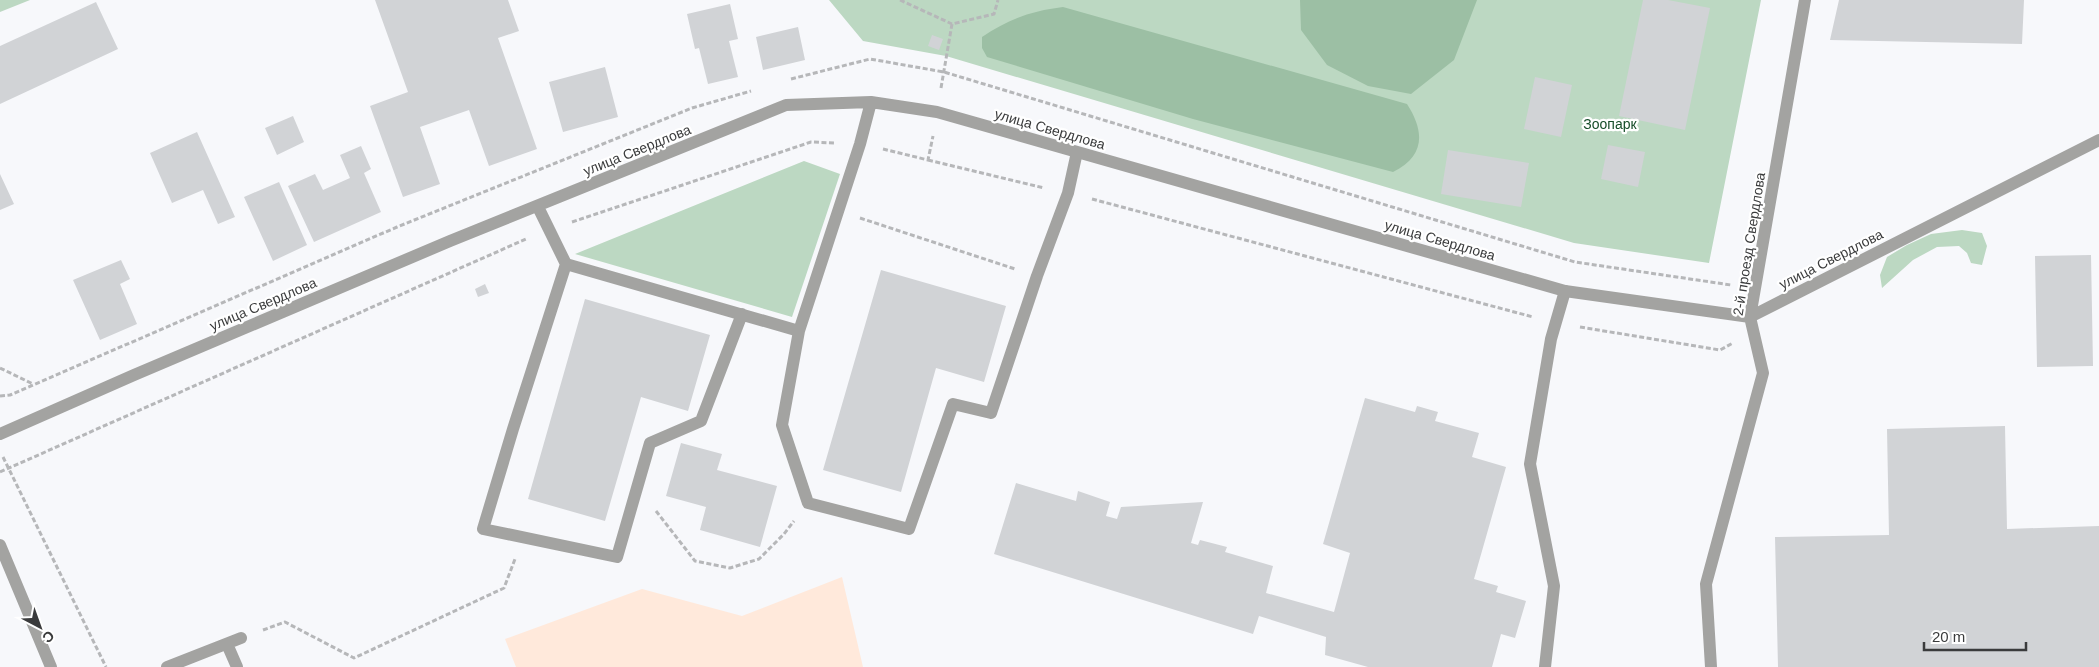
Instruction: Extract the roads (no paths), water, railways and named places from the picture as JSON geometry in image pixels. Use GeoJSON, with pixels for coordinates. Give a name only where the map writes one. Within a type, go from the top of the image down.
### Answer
{"type":"FeatureCollection","features":[{"type":"Feature","properties":{"kind":"street","name":"2-й проезд Свердлова"},"geometry":{"type":"LineString","coordinates":[[1711,667],[1706,584],[1763,373],[1750,317],[1805,0]]}},
{"type":"Feature","properties":{"kind":"street","name":"улица Свердлова"},"geometry":{"type":"LineString","coordinates":[[0,434],[134,374],[450,241],[538,207],[786,105],[871,102],[937,112],[1565,291],[1750,317],[2099,140]]}},
{"type":"Feature","properties":{"kind":"street"},"geometry":{"type":"LineString","coordinates":[[871,102],[860,144],[799,331],[782,425],[808,503],[909,529],[953,404],[991,413],[1037,276],[1068,193],[1077,152]]}},
{"type":"Feature","properties":{"kind":"street"},"geometry":{"type":"LineString","coordinates":[[538,207],[566,264],[483,529],[617,557],[650,443],[701,421],[742,314]]}},
{"type":"Feature","properties":{"kind":"street"},"geometry":{"type":"LineString","coordinates":[[566,264],[799,331]]}},
{"type":"Feature","properties":{"kind":"street"},"geometry":{"type":"LineString","coordinates":[[1545,667],[1554,586],[1530,464],[1556,323],[1565,291]]}},
{"type":"Feature","properties":{"kind":"street"},"geometry":{"type":"LineString","coordinates":[[0,546],[51,667]]}},
{"type":"Feature","properties":{"kind":"street"},"geometry":{"type":"LineString","coordinates":[[167,667],[241,638]]}},
{"type":"Feature","properties":{"kind":"street"},"geometry":{"type":"LineString","coordinates":[[226,644],[237,667]]}},
{"type":"Feature","properties":{"kind":"park label","name":"Зоопарк"},"geometry":{"type":"Point","coordinates":[1610,124]}}]}
